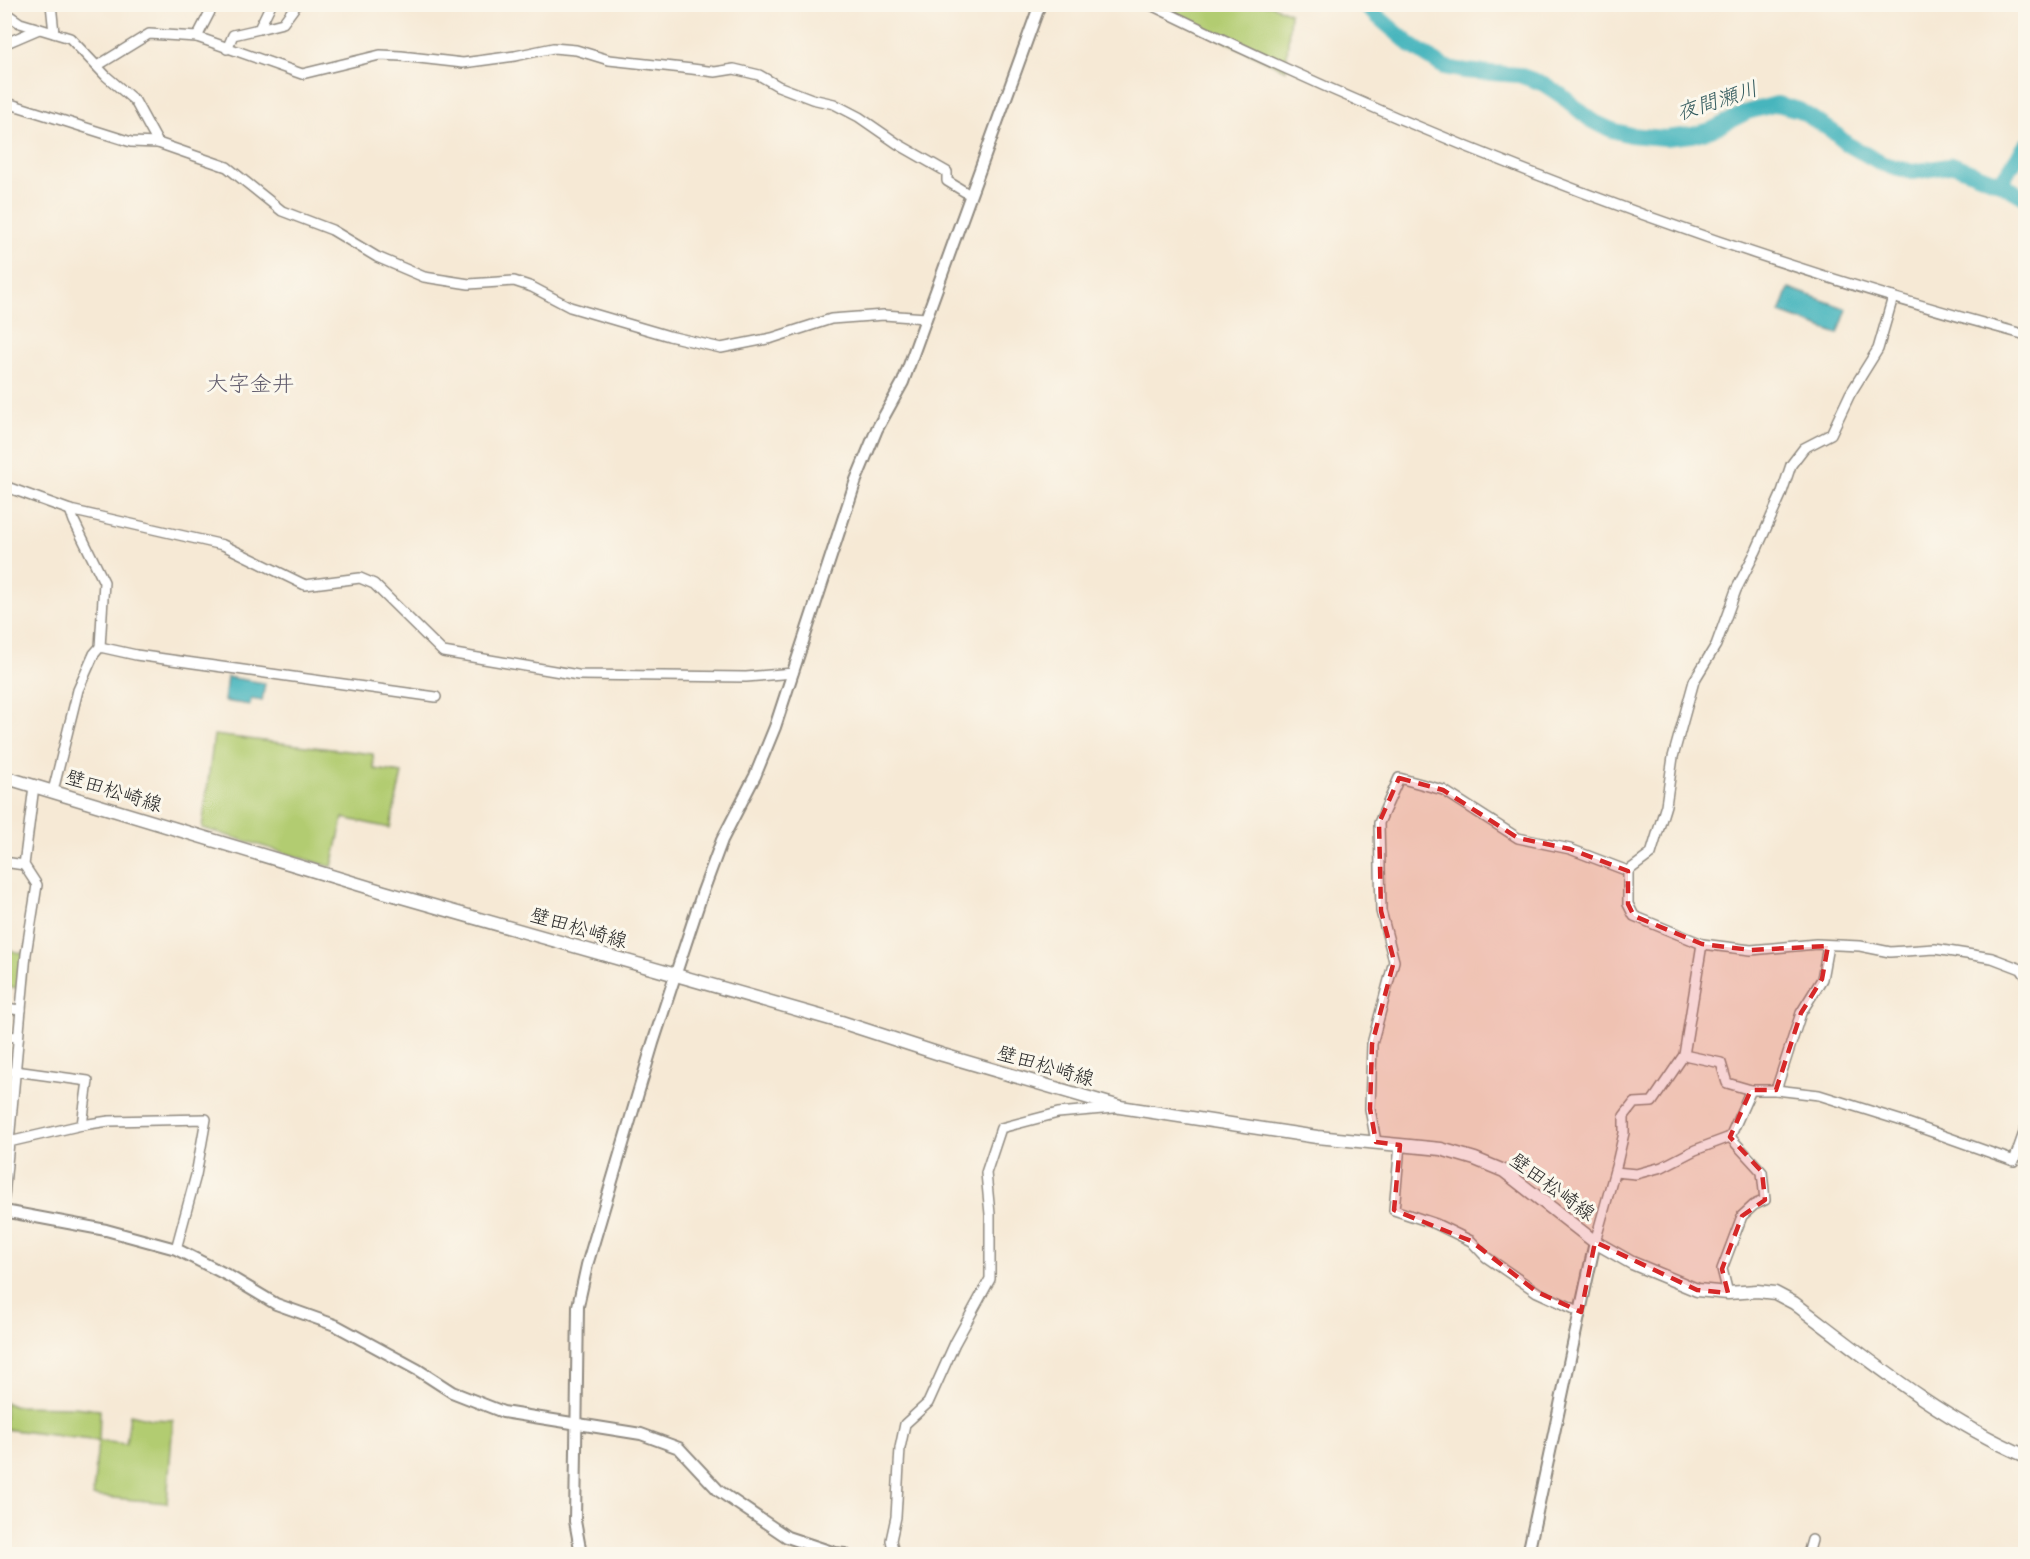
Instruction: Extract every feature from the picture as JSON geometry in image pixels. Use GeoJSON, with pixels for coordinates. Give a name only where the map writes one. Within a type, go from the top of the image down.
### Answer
{"type":"FeatureCollection","features":[{"type":"Feature","properties":{"kind":"main road","name":"壁田松崎線"},"geometry":{"type":"LineString","coordinates":[[4,777],[374,889],[842,1022],[943,1055],[1120,1107],[1317,1137],[1441,1149],[1475,1159],[1504,1172],[1595,1242],[1632,1263],[1697,1290],[1728,1293],[1757,1291],[1775,1293],[1794,1303],[1944,1414],[2025,1456]]}},
{"type":"Feature","properties":{"kind":"street"},"geometry":{"type":"LineString","coordinates":[[51,4],[54,33]]}},
{"type":"Feature","properties":{"kind":"street"},"geometry":{"type":"LineString","coordinates":[[197,37],[214,4]]}},
{"type":"Feature","properties":{"kind":"street"},"geometry":{"type":"LineString","coordinates":[[259,29],[271,4]]}},
{"type":"Feature","properties":{"kind":"street"},"geometry":{"type":"LineString","coordinates":[[227,49],[233,35],[283,23],[297,4]]}},
{"type":"Feature","properties":{"kind":"street"},"geometry":{"type":"LineString","coordinates":[[581,1554],[575,1521],[578,1306],[587,1266],[674,974],[722,840],[755,776],[775,727],[856,480],[877,429],[903,382],[1040,4]]}},
{"type":"Feature","properties":{"kind":"street"},"geometry":{"type":"LineString","coordinates":[[1149,4],[1258,58],[1594,198],[1708,238],[1893,297],[2025,335]]}},
{"type":"Feature","properties":{"kind":"street"},"geometry":{"type":"LineString","coordinates":[[4,12],[20,22],[70,38],[135,101],[158,143]]}},
{"type":"Feature","properties":{"kind":"street"},"geometry":{"type":"LineString","coordinates":[[4,44],[39,28]]}},
{"type":"Feature","properties":{"kind":"street"},"geometry":{"type":"LineString","coordinates":[[97,66],[149,34],[197,37],[302,74],[380,55],[463,63],[553,48],[576,50],[609,60],[715,72],[734,69],[759,75],[778,86],[812,99],[834,104],[859,117],[898,144],[947,172],[947,181],[970,195]]}},
{"type":"Feature","properties":{"kind":"street"},"geometry":{"type":"LineString","coordinates":[[4,102],[131,142],[158,143],[227,166],[282,211],[332,230],[377,257],[424,277],[470,284],[514,281],[532,287],[570,307],[669,336],[721,348],[772,338],[831,319],[884,315],[926,318]]}},
{"type":"Feature","properties":{"kind":"street"},"geometry":{"type":"LineString","coordinates":[[1628,871],[1651,854],[1666,805],[1673,757],[1694,681],[1716,645],[1736,590],[1781,495],[1791,465],[1804,448],[1831,434],[1850,394],[1878,349],[1893,297]]}},
{"type":"Feature","properties":{"kind":"street"},"geometry":{"type":"LineString","coordinates":[[4,486],[70,510],[223,545],[304,585],[360,578],[374,584],[443,652],[578,675],[746,677],[793,673]]}},
{"type":"Feature","properties":{"kind":"street"},"geometry":{"type":"LineString","coordinates":[[53,791],[78,690],[94,654],[100,647],[104,582],[70,510]]}},
{"type":"Feature","properties":{"kind":"street"},"geometry":{"type":"LineString","coordinates":[[100,647],[136,655],[435,696]]}},
{"type":"Feature","properties":{"kind":"street"},"geometry":{"type":"LineString","coordinates":[[1376,1142],[1370,1109],[1372,1044],[1394,961],[1381,911],[1379,823],[1399,778],[1443,790],[1518,838],[1570,849],[1628,871]]}},
{"type":"Feature","properties":{"kind":"street"},"geometry":{"type":"LineString","coordinates":[[4,1197],[29,929],[37,885],[24,864],[34,786]]}},
{"type":"Feature","properties":{"kind":"street"},"geometry":{"type":"LineString","coordinates":[[4,862],[24,864]]}},
{"type":"Feature","properties":{"kind":"street"},"geometry":{"type":"LineString","coordinates":[[1628,871],[1628,904],[1634,916],[1702,944],[1751,950],[1816,944],[1860,946],[1890,952],[1935,949],[1992,958],[2020,969],[2025,976]]}},
{"type":"Feature","properties":{"kind":"street"},"geometry":{"type":"LineString","coordinates":[[1528,1554],[1595,1242],[1624,1133],[1624,1116],[1634,1103],[1652,1102],[1684,1055],[1702,944]]}},
{"type":"Feature","properties":{"kind":"street"},"geometry":{"type":"LineString","coordinates":[[1776,1090],[1801,1013],[1822,979],[1828,946]]}},
{"type":"Feature","properties":{"kind":"street"},"geometry":{"type":"LineString","coordinates":[[4,1008],[21,1010]]}},
{"type":"Feature","properties":{"kind":"street"},"geometry":{"type":"LineString","coordinates":[[4,1036],[18,1037]]}},
{"type":"Feature","properties":{"kind":"street"},"geometry":{"type":"LineString","coordinates":[[1684,1055],[1721,1063],[1727,1083],[1750,1090],[1776,1090],[1819,1095],[1899,1120],[2014,1161],[2025,1127]]}},
{"type":"Feature","properties":{"kind":"street"},"geometry":{"type":"LineString","coordinates":[[15,1071],[88,1081],[82,1125]]}},
{"type":"Feature","properties":{"kind":"street"},"geometry":{"type":"LineString","coordinates":[[1615,1172],[1636,1173],[1662,1167],[1695,1150],[1730,1137],[1750,1090]]}},
{"type":"Feature","properties":{"kind":"street"},"geometry":{"type":"LineString","coordinates":[[894,1554],[891,1540],[896,1517],[900,1448],[904,1424],[928,1403],[955,1343],[990,1279],[990,1214],[986,1173],[1001,1128],[1058,1113],[1120,1107]]}},
{"type":"Feature","properties":{"kind":"street"},"geometry":{"type":"LineString","coordinates":[[9,1142],[109,1121],[206,1119],[196,1175],[176,1249]]}},
{"type":"Feature","properties":{"kind":"street"},"geometry":{"type":"LineString","coordinates":[[1728,1293],[1722,1269],[1742,1216],[1754,1205],[1765,1200],[1762,1172],[1730,1137]]}},
{"type":"Feature","properties":{"kind":"street"},"geometry":{"type":"LineString","coordinates":[[1400,1145],[1394,1210],[1436,1224],[1472,1241],[1486,1257],[1537,1292],[1581,1312]]}},
{"type":"Feature","properties":{"kind":"street"},"geometry":{"type":"LineString","coordinates":[[4,1211],[106,1230],[176,1249],[229,1276],[276,1304],[334,1325],[452,1392],[503,1412],[641,1434],[679,1448],[718,1491],[787,1537],[834,1553],[845,1554]]}},
{"type":"Feature","properties":{"kind":"street"},"geometry":{"type":"LineString","coordinates":[[1808,1554],[1812,1540]]}},
{"type":"Feature","properties":{"kind":"highlighted area"},"geometry":{"type":"Polygon","coordinates":[[[1399,778],[1443,790],[1518,838],[1570,849],[1628,871],[1628,904],[1634,916],[1702,944],[1751,950],[1828,946],[1822,979],[1801,1013],[1776,1090],[1751,1090],[1730,1137],[1762,1172],[1765,1200],[1742,1216],[1722,1269],[1728,1293],[1697,1290],[1595,1242],[1581,1312],[1537,1292],[1471,1241],[1394,1210],[1400,1145],[1376,1142],[1370,1109],[1372,1044],[1394,961],[1381,911],[1379,823],[1399,778]]]}},
{"type":"Feature","properties":{"kind":"green space"},"geometry":{"type":"Polygon","coordinates":[[[1149,5],[1271,5],[1290,13],[1286,70],[1149,5]]]}},
{"type":"Feature","properties":{"kind":"green space"},"geometry":{"type":"Polygon","coordinates":[[[214,735],[373,754],[374,769],[402,773],[390,828],[343,818],[332,867],[202,828],[214,735]]]}},
{"type":"Feature","properties":{"kind":"green space"},"geometry":{"type":"Polygon","coordinates":[[[4,949],[26,954],[23,989],[5,986],[4,949]]]}},
{"type":"Feature","properties":{"kind":"green space"},"geometry":{"type":"Polygon","coordinates":[[[5,1402],[13,1406],[74,1407],[100,1410],[99,1441],[126,1444],[130,1414],[151,1419],[173,1420],[167,1503],[93,1496],[98,1441],[5,1429],[5,1402]]]}},
{"type":"Feature","properties":{"kind":"water"},"geometry":{"type":"Polygon","coordinates":[[[1789,288],[1847,309],[1838,334],[1780,313],[1789,288]]]}},
{"type":"Feature","properties":{"kind":"water"},"geometry":{"type":"Polygon","coordinates":[[[227,677],[265,683],[262,701],[251,699],[250,705],[224,701],[227,677]]]}},
{"type":"Feature","properties":{"kind":"waterway","name":"夜間瀬川"},"geometry":{"type":"LineString","coordinates":[[1363,4],[1412,46],[1444,67],[1464,71],[1519,75],[1544,84],[1592,121],[1612,130],[1630,135],[1665,138],[1692,135],[1711,130],[1747,112],[1777,104],[1799,110],[1832,131],[1847,144],[1883,164],[1913,172],[1954,165],[2000,183],[2026,198]]}},
{"type":"Feature","properties":{"kind":"waterway"},"geometry":{"type":"LineString","coordinates":[[2000,183],[2026,145]]}},
{"type":"Feature","properties":{"kind":"district","name":"大字金井"},"geometry":{"type":"Point","coordinates":[250,383]}}]}
